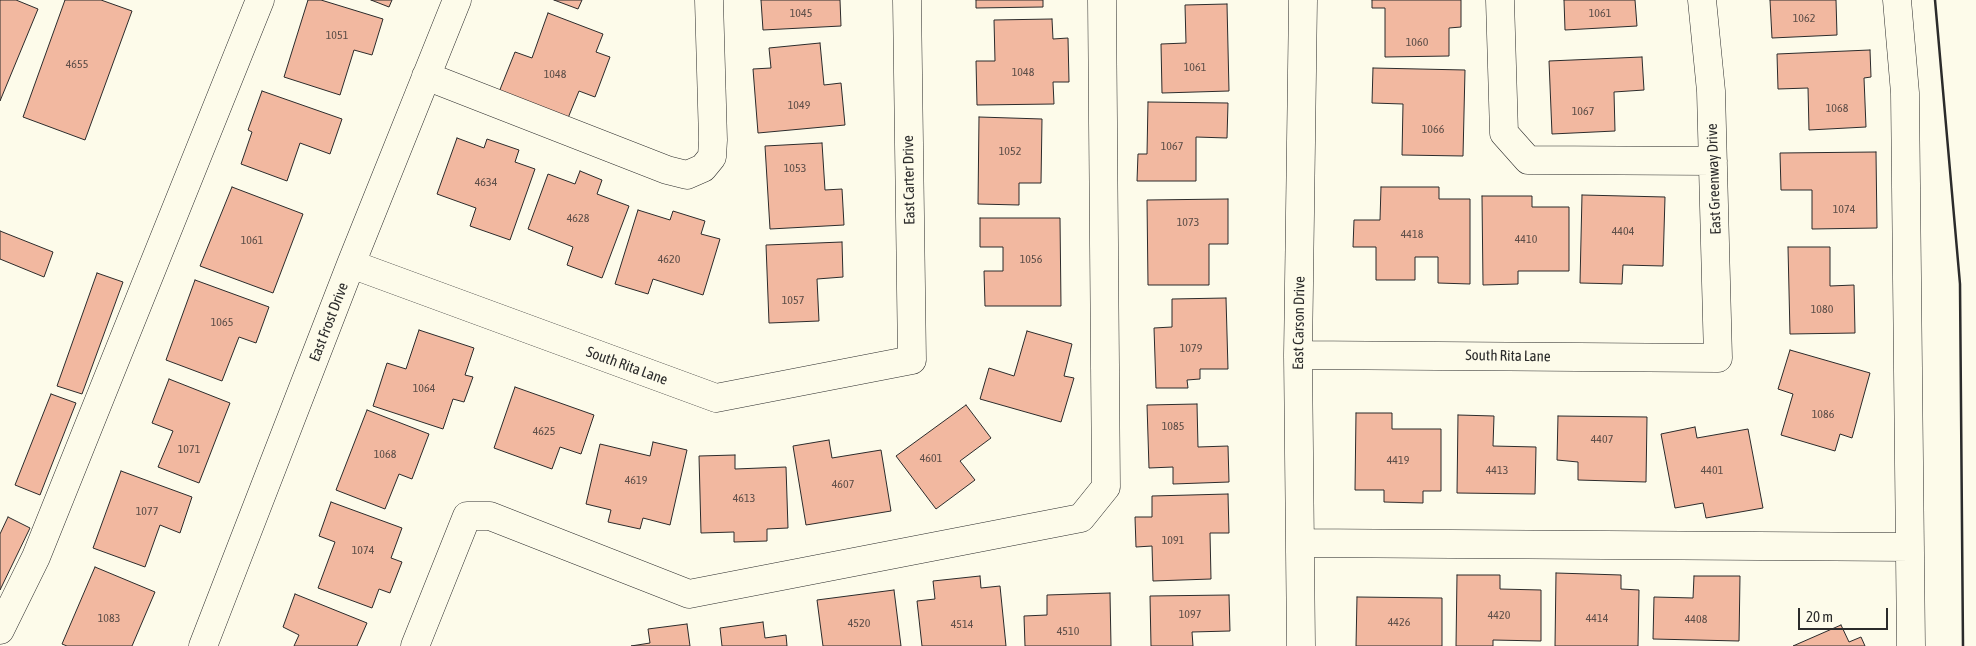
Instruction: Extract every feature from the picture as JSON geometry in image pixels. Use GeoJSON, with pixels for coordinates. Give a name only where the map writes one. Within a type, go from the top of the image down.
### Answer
{"type":"FeatureCollection","features":[{"type":"Feature","properties":{"kind":"street"},"geometry":{"type":"LineString","coordinates":[[0,630],[36,557],[260,0]]}},
{"type":"Feature","properties":{"kind":"street","name":"East Frost Drive"},"geometry":{"type":"LineString","coordinates":[[203,646],[351,264],[457,0]]}},
{"type":"Feature","properties":{"kind":"street"},"geometry":{"type":"LineString","coordinates":[[426,76],[667,170],[687,176],[703,168],[712,157],[714,140],[709,0]]}},
{"type":"Feature","properties":{"kind":"street","name":"East Carter Drive"},"geometry":{"type":"LineString","coordinates":[[906,0],[912,360]]}},
{"type":"Feature","properties":{"kind":"street"},"geometry":{"type":"LineString","coordinates":[[415,646],[467,516],[490,516],[689,594],[1082,518],[1106,487],[1102,0]]}},
{"type":"Feature","properties":{"kind":"street","name":"East Carson Drive"},"geometry":{"type":"LineString","coordinates":[[1301,646],[1298,355],[1303,0]]}},
{"type":"Feature","properties":{"kind":"street"},"geometry":{"type":"LineString","coordinates":[[1500,0],[1504,133],[1528,160],[1714,161]]}},
{"type":"Feature","properties":{"kind":"street","name":"East Greenway Drive"},"geometry":{"type":"LineString","coordinates":[[1702,0],[1712,91],[1718,358]]}},
{"type":"Feature","properties":{"kind":"street"},"geometry":{"type":"LineString","coordinates":[[1897,0],[1905,93],[1911,646]]}},
{"type":"Feature","properties":{"kind":"street","name":"South Rita Lane"},"geometry":{"type":"LineString","coordinates":[[351,264],[716,398],[912,360]]}},
{"type":"Feature","properties":{"kind":"street","name":"South Rita Lane"},"geometry":{"type":"LineString","coordinates":[[1298,355],[1718,358]]}},
{"type":"Feature","properties":{"kind":"street"},"geometry":{"type":"LineString","coordinates":[[1300,543],[1910,546]]}},
{"type":"Feature","properties":{"kind":"building"},"geometry":{"type":"Polygon","coordinates":[[[0,0],[16,0],[38,9],[0,101],[0,0]]]}},
{"type":"Feature","properties":{"kind":"building"},"geometry":{"type":"Polygon","coordinates":[[[65,0],[101,0],[132,11],[85,140],[23,117],[65,0]]]}},
{"type":"Feature","properties":{"kind":"building"},"geometry":{"type":"Polygon","coordinates":[[[308,0],[321,0],[383,19],[372,55],[354,50],[340,95],[284,77],[308,0]]]}},
{"type":"Feature","properties":{"kind":"building"},"geometry":{"type":"Polygon","coordinates":[[[371,0],[392,0],[389,7],[371,0]]]}},
{"type":"Feature","properties":{"kind":"building"},"geometry":{"type":"Polygon","coordinates":[[[554,0],[582,0],[578,9],[554,0]]]}},
{"type":"Feature","properties":{"kind":"building"},"geometry":{"type":"Polygon","coordinates":[[[761,0],[840,0],[841,26],[763,30],[761,0]]]}},
{"type":"Feature","properties":{"kind":"building"},"geometry":{"type":"Polygon","coordinates":[[[976,0],[1043,0],[1043,7],[976,8],[976,0]]]}},
{"type":"Feature","properties":{"kind":"building"},"geometry":{"type":"Polygon","coordinates":[[[1372,0],[1461,0],[1461,27],[1449,28],[1449,56],[1385,57],[1385,8],[1372,8],[1372,0]]]}},
{"type":"Feature","properties":{"kind":"building"},"geometry":{"type":"Polygon","coordinates":[[[1564,0],[1635,0],[1637,26],[1565,30],[1564,0]]]}},
{"type":"Feature","properties":{"kind":"building"},"geometry":{"type":"Polygon","coordinates":[[[1770,0],[1836,0],[1837,35],[1772,38],[1770,0]]]}},
{"type":"Feature","properties":{"kind":"building"},"geometry":{"type":"Polygon","coordinates":[[[1227,4],[1229,91],[1162,93],[1161,44],[1186,43],[1185,5],[1227,4]]]}},
{"type":"Feature","properties":{"kind":"building"},"geometry":{"type":"Polygon","coordinates":[[[548,13],[603,34],[596,52],[610,57],[595,97],[579,91],[568,118],[499,92],[515,52],[532,58],[548,13]]]}},
{"type":"Feature","properties":{"kind":"building"},"geometry":{"type":"Polygon","coordinates":[[[1052,19],[1053,39],[1068,38],[1069,82],[1053,82],[1054,104],[977,105],[976,61],[995,61],[994,20],[1052,19]]]}},
{"type":"Feature","properties":{"kind":"building"},"geometry":{"type":"Polygon","coordinates":[[[820,43],[824,85],[841,83],[845,125],[758,133],[753,69],[771,68],[769,48],[820,43]]]}},
{"type":"Feature","properties":{"kind":"building"},"geometry":{"type":"Polygon","coordinates":[[[1870,50],[1871,77],[1864,78],[1866,127],[1809,130],[1808,88],[1778,89],[1777,54],[1870,50]]]}},
{"type":"Feature","properties":{"kind":"building"},"geometry":{"type":"Polygon","coordinates":[[[1642,57],[1644,90],[1614,92],[1615,131],[1552,134],[1549,61],[1642,57]]]}},
{"type":"Feature","properties":{"kind":"building"},"geometry":{"type":"Polygon","coordinates":[[[1373,68],[1465,70],[1463,156],[1402,155],[1403,104],[1372,103],[1373,68]]]}},
{"type":"Feature","properties":{"kind":"building"},"geometry":{"type":"Polygon","coordinates":[[[262,91],[342,119],[330,154],[300,143],[287,181],[241,164],[252,132],[248,130],[262,91]]]}},
{"type":"Feature","properties":{"kind":"building"},"geometry":{"type":"Polygon","coordinates":[[[1148,102],[1228,103],[1227,138],[1196,137],[1196,181],[1137,181],[1138,154],[1147,154],[1148,102]]]}},
{"type":"Feature","properties":{"kind":"building"},"geometry":{"type":"Polygon","coordinates":[[[979,117],[1042,119],[1041,183],[1019,183],[1019,205],[978,204],[979,117]]]}},
{"type":"Feature","properties":{"kind":"building"},"geometry":{"type":"Polygon","coordinates":[[[457,138],[484,148],[487,139],[519,150],[515,162],[535,169],[510,240],[470,226],[476,208],[437,194],[457,138]]]}},
{"type":"Feature","properties":{"kind":"building"},"geometry":{"type":"Polygon","coordinates":[[[822,143],[825,190],[842,189],[844,225],[770,229],[765,146],[822,143]]]}},
{"type":"Feature","properties":{"kind":"building"},"geometry":{"type":"Polygon","coordinates":[[[1876,152],[1877,228],[1812,229],[1812,190],[1781,190],[1780,153],[1876,152]]]}},
{"type":"Feature","properties":{"kind":"building"},"geometry":{"type":"Polygon","coordinates":[[[580,171],[602,180],[597,194],[629,206],[602,278],[567,265],[573,247],[528,229],[548,174],[575,184],[580,171]]]}},
{"type":"Feature","properties":{"kind":"building"},"geometry":{"type":"Polygon","coordinates":[[[232,187],[303,214],[273,293],[200,266],[232,187]]]}},
{"type":"Feature","properties":{"kind":"building"},"geometry":{"type":"Polygon","coordinates":[[[1381,187],[1439,187],[1439,199],[1470,199],[1470,284],[1438,283],[1438,257],[1415,257],[1415,280],[1376,280],[1376,247],[1353,247],[1354,220],[1380,220],[1381,187]]]}},
{"type":"Feature","properties":{"kind":"building"},"geometry":{"type":"Polygon","coordinates":[[[1582,195],[1665,197],[1663,266],[1623,265],[1622,284],[1580,283],[1582,195]]]}},
{"type":"Feature","properties":{"kind":"building"},"geometry":{"type":"Polygon","coordinates":[[[1482,196],[1532,196],[1532,207],[1569,207],[1569,271],[1518,271],[1518,284],[1483,285],[1482,196]]]}},
{"type":"Feature","properties":{"kind":"building"},"geometry":{"type":"Polygon","coordinates":[[[1228,199],[1228,244],[1209,244],[1209,285],[1148,285],[1147,200],[1228,199]]]}},
{"type":"Feature","properties":{"kind":"building"},"geometry":{"type":"Polygon","coordinates":[[[638,210],[670,220],[673,211],[705,221],[701,234],[720,239],[703,295],[653,279],[648,294],[615,284],[638,210]]]}},
{"type":"Feature","properties":{"kind":"building"},"geometry":{"type":"Polygon","coordinates":[[[980,218],[1060,218],[1061,306],[985,306],[984,271],[1003,271],[1003,247],[980,247],[980,218]]]}},
{"type":"Feature","properties":{"kind":"building"},"geometry":{"type":"Polygon","coordinates":[[[0,231],[53,252],[44,277],[0,259],[0,231]]]}},
{"type":"Feature","properties":{"kind":"building"},"geometry":{"type":"Polygon","coordinates":[[[842,242],[843,277],[817,279],[819,321],[769,323],[766,245],[842,242]]]}},
{"type":"Feature","properties":{"kind":"building"},"geometry":{"type":"Polygon","coordinates":[[[1788,247],[1830,247],[1830,286],[1854,285],[1855,333],[1790,334],[1788,247]]]}},
{"type":"Feature","properties":{"kind":"building"},"geometry":{"type":"Polygon","coordinates":[[[97,273],[123,282],[82,394],[57,386],[97,273]]]}},
{"type":"Feature","properties":{"kind":"building"},"geometry":{"type":"Polygon","coordinates":[[[195,280],[269,307],[256,343],[239,337],[222,381],[166,360],[195,280]]]}},
{"type":"Feature","properties":{"kind":"building"},"geometry":{"type":"Polygon","coordinates":[[[1226,298],[1228,369],[1200,369],[1200,379],[1187,380],[1188,388],[1156,388],[1154,328],[1172,327],[1172,299],[1226,298]]]}},
{"type":"Feature","properties":{"kind":"building"},"geometry":{"type":"Polygon","coordinates":[[[419,330],[474,348],[465,375],[473,377],[464,402],[453,399],[443,429],[373,406],[387,363],[406,369],[419,330]]]}},
{"type":"Feature","properties":{"kind":"building"},"geometry":{"type":"Polygon","coordinates":[[[1027,331],[1072,344],[1064,376],[1074,378],[1061,422],[980,399],[989,368],[1014,376],[1027,331]]]}},
{"type":"Feature","properties":{"kind":"building"},"geometry":{"type":"Polygon","coordinates":[[[1790,350],[1870,373],[1852,438],[1840,434],[1835,451],[1781,435],[1793,394],[1778,389],[1790,350]]]}},
{"type":"Feature","properties":{"kind":"building"},"geometry":{"type":"Polygon","coordinates":[[[169,379],[230,403],[199,483],[158,467],[173,431],[152,423],[169,379]]]}},
{"type":"Feature","properties":{"kind":"building"},"geometry":{"type":"Polygon","coordinates":[[[515,387],[594,415],[581,454],[560,447],[552,469],[494,448],[515,387]]]}},
{"type":"Feature","properties":{"kind":"building"},"geometry":{"type":"Polygon","coordinates":[[[51,394],[76,403],[40,495],[15,485],[51,394]]]}},
{"type":"Feature","properties":{"kind":"building"},"geometry":{"type":"Polygon","coordinates":[[[1197,404],[1198,447],[1228,446],[1229,482],[1173,484],[1173,467],[1149,468],[1147,405],[1197,404]]]}},
{"type":"Feature","properties":{"kind":"building"},"geometry":{"type":"Polygon","coordinates":[[[966,405],[991,438],[960,461],[975,480],[936,509],[896,456],[966,405]]]}},
{"type":"Feature","properties":{"kind":"building"},"geometry":{"type":"Polygon","coordinates":[[[367,410],[429,434],[412,479],[399,474],[385,509],[336,490],[367,410]]]}},
{"type":"Feature","properties":{"kind":"building"},"geometry":{"type":"Polygon","coordinates":[[[1356,413],[1392,413],[1392,429],[1441,429],[1441,491],[1423,491],[1423,503],[1384,502],[1384,490],[1355,490],[1356,413]]]}},
{"type":"Feature","properties":{"kind":"building"},"geometry":{"type":"Polygon","coordinates":[[[1458,415],[1494,416],[1493,446],[1536,447],[1535,494],[1457,493],[1458,415]]]}},
{"type":"Feature","properties":{"kind":"building"},"geometry":{"type":"Polygon","coordinates":[[[1558,416],[1647,417],[1646,482],[1578,480],[1578,462],[1557,460],[1558,416]]]}},
{"type":"Feature","properties":{"kind":"building"},"geometry":{"type":"Polygon","coordinates":[[[1695,427],[1697,438],[1748,429],[1763,508],[1706,518],[1703,503],[1675,508],[1661,434],[1695,427]]]}},
{"type":"Feature","properties":{"kind":"building"},"geometry":{"type":"Polygon","coordinates":[[[829,440],[832,458],[881,450],[891,511],[806,525],[793,446],[829,440]]]}},
{"type":"Feature","properties":{"kind":"building"},"geometry":{"type":"Polygon","coordinates":[[[653,442],[687,450],[670,525],[643,518],[640,529],[608,522],[611,510],[586,504],[600,444],[650,456],[653,442]]]}},
{"type":"Feature","properties":{"kind":"building"},"geometry":{"type":"Polygon","coordinates":[[[735,455],[735,469],[786,467],[788,528],[767,529],[767,541],[734,542],[734,532],[701,533],[699,456],[735,455]]]}},
{"type":"Feature","properties":{"kind":"building"},"geometry":{"type":"Polygon","coordinates":[[[121,471],[192,497],[180,533],[160,525],[145,567],[93,548],[121,471]]]}},
{"type":"Feature","properties":{"kind":"building"},"geometry":{"type":"Polygon","coordinates":[[[1228,494],[1229,533],[1210,533],[1211,579],[1153,581],[1152,546],[1136,547],[1135,517],[1152,517],[1152,496],[1228,494]]]}},
{"type":"Feature","properties":{"kind":"building"},"geometry":{"type":"Polygon","coordinates":[[[331,502],[402,528],[391,558],[402,562],[390,593],[379,589],[372,608],[318,588],[335,542],[319,536],[331,502]]]}},
{"type":"Feature","properties":{"kind":"building"},"geometry":{"type":"Polygon","coordinates":[[[8,517],[30,528],[0,590],[0,534],[8,517]]]}},
{"type":"Feature","properties":{"kind":"building"},"geometry":{"type":"Polygon","coordinates":[[[95,567],[155,592],[132,646],[67,646],[62,644],[95,567]]]}},
{"type":"Feature","properties":{"kind":"building"},"geometry":{"type":"Polygon","coordinates":[[[1556,573],[1621,575],[1621,589],[1639,590],[1638,646],[1555,646],[1556,573]]]}},
{"type":"Feature","properties":{"kind":"building"},"geometry":{"type":"Polygon","coordinates":[[[1457,575],[1500,575],[1500,589],[1541,590],[1541,641],[1493,640],[1493,646],[1456,646],[1457,575]]]}},
{"type":"Feature","properties":{"kind":"building"},"geometry":{"type":"Polygon","coordinates":[[[980,576],[981,588],[1000,586],[1006,646],[922,646],[917,601],[935,599],[933,581],[980,576]]]}},
{"type":"Feature","properties":{"kind":"building"},"geometry":{"type":"Polygon","coordinates":[[[1694,576],[1740,576],[1739,641],[1653,639],[1654,597],[1693,598],[1694,576]]]}},
{"type":"Feature","properties":{"kind":"building"},"geometry":{"type":"Polygon","coordinates":[[[894,590],[901,646],[823,646],[817,600],[894,590]]]}},
{"type":"Feature","properties":{"kind":"building"},"geometry":{"type":"Polygon","coordinates":[[[1110,593],[1111,646],[1025,646],[1024,616],[1047,615],[1047,595],[1110,593]]]}},
{"type":"Feature","properties":{"kind":"building"},"geometry":{"type":"Polygon","coordinates":[[[295,594],[367,623],[357,646],[294,646],[299,635],[283,627],[295,594]]]}},
{"type":"Feature","properties":{"kind":"building"},"geometry":{"type":"Polygon","coordinates":[[[1229,595],[1230,631],[1192,632],[1193,646],[1151,646],[1150,596],[1229,595]]]}},
{"type":"Feature","properties":{"kind":"building"},"geometry":{"type":"Polygon","coordinates":[[[1357,597],[1442,598],[1442,646],[1356,646],[1357,597]]]}},
{"type":"Feature","properties":{"kind":"building"},"geometry":{"type":"Polygon","coordinates":[[[763,622],[765,638],[786,635],[787,646],[722,646],[720,628],[763,622]]]}},
{"type":"Feature","properties":{"kind":"building"},"geometry":{"type":"Polygon","coordinates":[[[687,624],[690,646],[631,646],[650,643],[648,629],[687,624]]]}},
{"type":"Feature","properties":{"kind":"building"},"geometry":{"type":"Polygon","coordinates":[[[1841,625],[1849,642],[1861,637],[1865,646],[1793,646],[1841,625]]]}},
{"type":"Feature","properties":{"kind":"wall"},"geometry":{"type":"LineString","coordinates":[[1935,0],[1960,284],[1963,646]]}}]}
